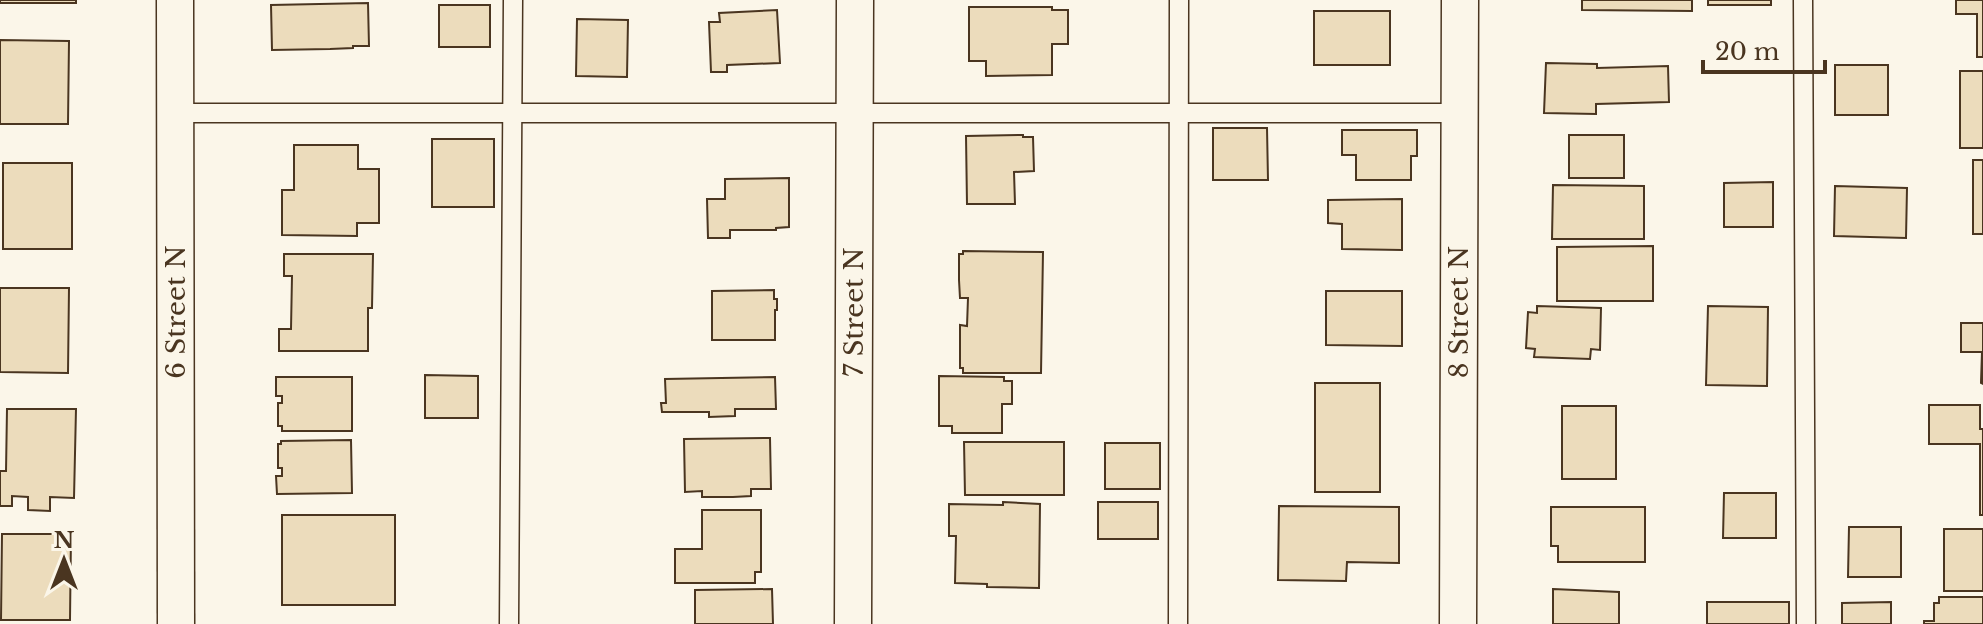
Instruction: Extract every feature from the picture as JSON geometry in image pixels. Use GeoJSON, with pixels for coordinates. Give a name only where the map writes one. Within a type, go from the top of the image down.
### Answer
{"type":"FeatureCollection","features":[{"type":"Feature","properties":{"kind":"street","name":"6 Street N"},"geometry":{"type":"LineString","coordinates":[[175,0],[176,624]]}},
{"type":"Feature","properties":{"kind":"street","name":"7 Street N"},"geometry":{"type":"LineString","coordinates":[[853,624],[855,0]]}},
{"type":"Feature","properties":{"kind":"street","name":"8 Street N"},"geometry":{"type":"LineString","coordinates":[[1458,624],[1460,0]]}},
{"type":"Feature","properties":{"kind":"lane"},"geometry":{"type":"LineString","coordinates":[[509,624],[513,0]]}},
{"type":"Feature","properties":{"kind":"lane"},"geometry":{"type":"LineString","coordinates":[[1178,624],[1179,0]]}},
{"type":"Feature","properties":{"kind":"lane"},"geometry":{"type":"LineString","coordinates":[[1803,0],[1806,624]]}},
{"type":"Feature","properties":{"kind":"lane"},"geometry":{"type":"LineString","coordinates":[[175,113],[1459,113]]}},
{"type":"Feature","properties":{"kind":"building"},"geometry":{"type":"Polygon","coordinates":[[[0,0],[76,0],[76,3],[0,3],[0,0]]]}},
{"type":"Feature","properties":{"kind":"building"},"geometry":{"type":"Polygon","coordinates":[[[1582,0],[1692,0],[1692,11],[1582,10],[1582,0]]]}},
{"type":"Feature","properties":{"kind":"building"},"geometry":{"type":"Polygon","coordinates":[[[1708,0],[1771,0],[1771,5],[1708,5],[1708,0]]]}},
{"type":"Feature","properties":{"kind":"building"},"geometry":{"type":"Polygon","coordinates":[[[1956,0],[1983,0],[1983,57],[1977,57],[1977,14],[1956,14],[1956,0]]]}},
{"type":"Feature","properties":{"kind":"building"},"geometry":{"type":"Polygon","coordinates":[[[368,3],[369,46],[272,50],[271,5],[368,3]]]}},
{"type":"Feature","properties":{"kind":"building"},"geometry":{"type":"Polygon","coordinates":[[[439,5],[490,5],[490,47],[439,47],[439,5]]]}},
{"type":"Feature","properties":{"kind":"building"},"geometry":{"type":"Polygon","coordinates":[[[969,7],[1052,7],[1052,10],[1068,10],[1068,44],[1052,44],[1052,75],[986,76],[986,61],[969,61],[969,7]]]}},
{"type":"Feature","properties":{"kind":"building"},"geometry":{"type":"Polygon","coordinates":[[[777,10],[780,63],[727,65],[727,72],[711,72],[709,22],[720,22],[719,13],[777,10]]]}},
{"type":"Feature","properties":{"kind":"building"},"geometry":{"type":"Polygon","coordinates":[[[1314,11],[1390,11],[1390,65],[1314,65],[1314,11]]]}},
{"type":"Feature","properties":{"kind":"building"},"geometry":{"type":"Polygon","coordinates":[[[577,19],[628,20],[627,77],[576,76],[577,19]]]}},
{"type":"Feature","properties":{"kind":"building"},"geometry":{"type":"Polygon","coordinates":[[[0,40],[69,41],[68,124],[0,124],[0,40]]]}},
{"type":"Feature","properties":{"kind":"building"},"geometry":{"type":"Polygon","coordinates":[[[1546,63],[1597,64],[1597,68],[1668,66],[1669,102],[1596,104],[1596,114],[1544,113],[1546,63]]]}},
{"type":"Feature","properties":{"kind":"building"},"geometry":{"type":"Polygon","coordinates":[[[1835,65],[1888,65],[1888,115],[1835,115],[1835,65]]]}},
{"type":"Feature","properties":{"kind":"building"},"geometry":{"type":"Polygon","coordinates":[[[1960,71],[1983,71],[1983,148],[1960,148],[1960,71]]]}},
{"type":"Feature","properties":{"kind":"building"},"geometry":{"type":"Polygon","coordinates":[[[1213,128],[1267,128],[1268,180],[1213,180],[1213,128]]]}},
{"type":"Feature","properties":{"kind":"building"},"geometry":{"type":"Polygon","coordinates":[[[1342,130],[1417,130],[1417,156],[1411,156],[1411,180],[1356,180],[1356,155],[1342,155],[1342,130]]]}},
{"type":"Feature","properties":{"kind":"building"},"geometry":{"type":"Polygon","coordinates":[[[1569,135],[1624,135],[1624,178],[1569,178],[1569,135]]]}},
{"type":"Feature","properties":{"kind":"building"},"geometry":{"type":"Polygon","coordinates":[[[966,136],[1033,137],[1034,171],[1014,172],[1015,204],[967,204],[966,136]]]}},
{"type":"Feature","properties":{"kind":"building"},"geometry":{"type":"Polygon","coordinates":[[[432,139],[494,139],[494,207],[432,207],[432,139]]]}},
{"type":"Feature","properties":{"kind":"building"},"geometry":{"type":"Polygon","coordinates":[[[294,145],[358,145],[358,169],[379,169],[379,223],[357,223],[357,236],[282,235],[282,190],[294,190],[294,145]]]}},
{"type":"Feature","properties":{"kind":"building"},"geometry":{"type":"Polygon","coordinates":[[[1973,160],[1983,160],[1983,234],[1973,234],[1973,160]]]}},
{"type":"Feature","properties":{"kind":"building"},"geometry":{"type":"Polygon","coordinates":[[[3,163],[72,163],[72,249],[3,249],[3,163]]]}},
{"type":"Feature","properties":{"kind":"building"},"geometry":{"type":"Polygon","coordinates":[[[789,178],[789,227],[730,230],[730,238],[708,238],[707,199],[725,199],[725,179],[789,178]]]}},
{"type":"Feature","properties":{"kind":"building"},"geometry":{"type":"Polygon","coordinates":[[[1773,182],[1773,227],[1724,227],[1724,183],[1773,182]]]}},
{"type":"Feature","properties":{"kind":"building"},"geometry":{"type":"Polygon","coordinates":[[[1553,185],[1644,186],[1644,239],[1552,239],[1553,185]]]}},
{"type":"Feature","properties":{"kind":"building"},"geometry":{"type":"Polygon","coordinates":[[[1835,186],[1907,188],[1906,238],[1834,236],[1835,186]]]}},
{"type":"Feature","properties":{"kind":"building"},"geometry":{"type":"Polygon","coordinates":[[[1402,199],[1402,250],[1342,249],[1342,224],[1328,223],[1328,200],[1402,199]]]}},
{"type":"Feature","properties":{"kind":"building"},"geometry":{"type":"Polygon","coordinates":[[[1653,246],[1653,301],[1557,301],[1557,247],[1653,246]]]}},
{"type":"Feature","properties":{"kind":"building"},"geometry":{"type":"Polygon","coordinates":[[[963,251],[1043,252],[1041,373],[963,373],[963,368],[960,368],[960,325],[967,326],[968,298],[960,298],[959,254],[963,251]]]}},
{"type":"Feature","properties":{"kind":"building"},"geometry":{"type":"Polygon","coordinates":[[[284,254],[373,254],[368,351],[279,351],[279,329],[291,329],[292,276],[284,276],[284,254]]]}},
{"type":"Feature","properties":{"kind":"building"},"geometry":{"type":"Polygon","coordinates":[[[0,288],[69,288],[68,373],[0,372],[0,288]]]}},
{"type":"Feature","properties":{"kind":"building"},"geometry":{"type":"Polygon","coordinates":[[[774,290],[774,299],[777,299],[775,340],[712,340],[712,291],[774,290]]]}},
{"type":"Feature","properties":{"kind":"building"},"geometry":{"type":"Polygon","coordinates":[[[1326,291],[1402,291],[1402,346],[1326,345],[1326,291]]]}},
{"type":"Feature","properties":{"kind":"building"},"geometry":{"type":"Polygon","coordinates":[[[1537,306],[1601,308],[1600,350],[1591,349],[1590,359],[1534,357],[1535,349],[1526,348],[1528,312],[1537,313],[1537,306]]]}},
{"type":"Feature","properties":{"kind":"building"},"geometry":{"type":"Polygon","coordinates":[[[1708,306],[1768,307],[1767,386],[1706,385],[1708,306]]]}},
{"type":"Feature","properties":{"kind":"building"},"geometry":{"type":"Polygon","coordinates":[[[1961,323],[1983,323],[1983,384],[1982,352],[1961,352],[1961,323]]]}},
{"type":"Feature","properties":{"kind":"building"},"geometry":{"type":"Polygon","coordinates":[[[425,375],[478,376],[478,418],[425,418],[425,375]]]}},
{"type":"Feature","properties":{"kind":"building"},"geometry":{"type":"Polygon","coordinates":[[[939,376],[1004,377],[1004,381],[1012,381],[1012,404],[1002,404],[1002,433],[952,433],[952,426],[939,426],[939,376]]]}},
{"type":"Feature","properties":{"kind":"building"},"geometry":{"type":"Polygon","coordinates":[[[276,377],[352,377],[352,431],[282,431],[282,426],[278,426],[278,403],[282,403],[282,396],[276,396],[276,377]]]}},
{"type":"Feature","properties":{"kind":"building"},"geometry":{"type":"Polygon","coordinates":[[[775,377],[776,409],[735,409],[735,416],[709,417],[709,412],[662,412],[661,403],[666,403],[665,379],[775,377]]]}},
{"type":"Feature","properties":{"kind":"building"},"geometry":{"type":"Polygon","coordinates":[[[1315,383],[1380,383],[1380,492],[1315,492],[1315,383]]]}},
{"type":"Feature","properties":{"kind":"building"},"geometry":{"type":"Polygon","coordinates":[[[1929,405],[1980,405],[1983,515],[1980,515],[1980,444],[1929,444],[1929,405]]]}},
{"type":"Feature","properties":{"kind":"building"},"geometry":{"type":"Polygon","coordinates":[[[1562,406],[1616,406],[1616,479],[1562,479],[1562,406]]]}},
{"type":"Feature","properties":{"kind":"building"},"geometry":{"type":"Polygon","coordinates":[[[7,409],[76,409],[74,498],[50,497],[50,511],[28,510],[28,497],[12,496],[12,506],[0,506],[0,471],[6,471],[7,409]]]}},
{"type":"Feature","properties":{"kind":"building"},"geometry":{"type":"Polygon","coordinates":[[[770,438],[771,489],[751,489],[751,496],[733,497],[702,497],[702,491],[685,492],[684,439],[770,438]]]}},
{"type":"Feature","properties":{"kind":"building"},"geometry":{"type":"Polygon","coordinates":[[[351,440],[352,493],[277,494],[276,476],[282,476],[282,468],[278,468],[278,444],[281,441],[351,440]]]}},
{"type":"Feature","properties":{"kind":"building"},"geometry":{"type":"Polygon","coordinates":[[[964,442],[1064,442],[1064,495],[965,495],[964,442]]]}},
{"type":"Feature","properties":{"kind":"building"},"geometry":{"type":"Polygon","coordinates":[[[1105,443],[1160,443],[1160,489],[1105,489],[1105,443]]]}},
{"type":"Feature","properties":{"kind":"building"},"geometry":{"type":"Polygon","coordinates":[[[1724,493],[1776,493],[1776,538],[1723,538],[1724,493]]]}},
{"type":"Feature","properties":{"kind":"building"},"geometry":{"type":"Polygon","coordinates":[[[1003,502],[1040,504],[1039,588],[955,583],[956,536],[949,536],[949,504],[1003,505],[1003,502]]]}},
{"type":"Feature","properties":{"kind":"building"},"geometry":{"type":"Polygon","coordinates":[[[1098,502],[1158,502],[1158,539],[1098,539],[1098,502]]]}},
{"type":"Feature","properties":{"kind":"building"},"geometry":{"type":"Polygon","coordinates":[[[1279,506],[1399,507],[1399,563],[1347,562],[1346,581],[1278,580],[1279,506]]]}},
{"type":"Feature","properties":{"kind":"building"},"geometry":{"type":"Polygon","coordinates":[[[1551,507],[1645,507],[1645,562],[1558,562],[1558,546],[1551,546],[1551,507]]]}},
{"type":"Feature","properties":{"kind":"building"},"geometry":{"type":"Polygon","coordinates":[[[702,510],[761,510],[761,572],[755,572],[755,583],[675,583],[675,549],[702,549],[702,510]]]}},
{"type":"Feature","properties":{"kind":"building"},"geometry":{"type":"Polygon","coordinates":[[[282,515],[395,515],[395,605],[282,605],[282,515]]]}},
{"type":"Feature","properties":{"kind":"building"},"geometry":{"type":"Polygon","coordinates":[[[1849,527],[1901,527],[1901,577],[1848,577],[1849,527]]]}},
{"type":"Feature","properties":{"kind":"building"},"geometry":{"type":"Polygon","coordinates":[[[1944,529],[1983,529],[1983,591],[1944,591],[1944,529]]]}},
{"type":"Feature","properties":{"kind":"building"},"geometry":{"type":"Polygon","coordinates":[[[2,534],[71,534],[70,620],[1,620],[2,534]]]}},
{"type":"Feature","properties":{"kind":"building"},"geometry":{"type":"Polygon","coordinates":[[[772,589],[773,624],[695,624],[695,590],[772,589]]]}},
{"type":"Feature","properties":{"kind":"building"},"geometry":{"type":"Polygon","coordinates":[[[1553,589],[1619,592],[1619,624],[1553,624],[1553,589]]]}},
{"type":"Feature","properties":{"kind":"building"},"geometry":{"type":"Polygon","coordinates":[[[1939,597],[1983,597],[1983,624],[1924,624],[1924,621],[1934,621],[1934,603],[1939,603],[1939,597]]]}},
{"type":"Feature","properties":{"kind":"building"},"geometry":{"type":"Polygon","coordinates":[[[1707,602],[1789,602],[1789,624],[1707,624],[1707,602]]]}},
{"type":"Feature","properties":{"kind":"building"},"geometry":{"type":"Polygon","coordinates":[[[1891,602],[1891,624],[1842,624],[1842,603],[1891,602]]]}}]}
